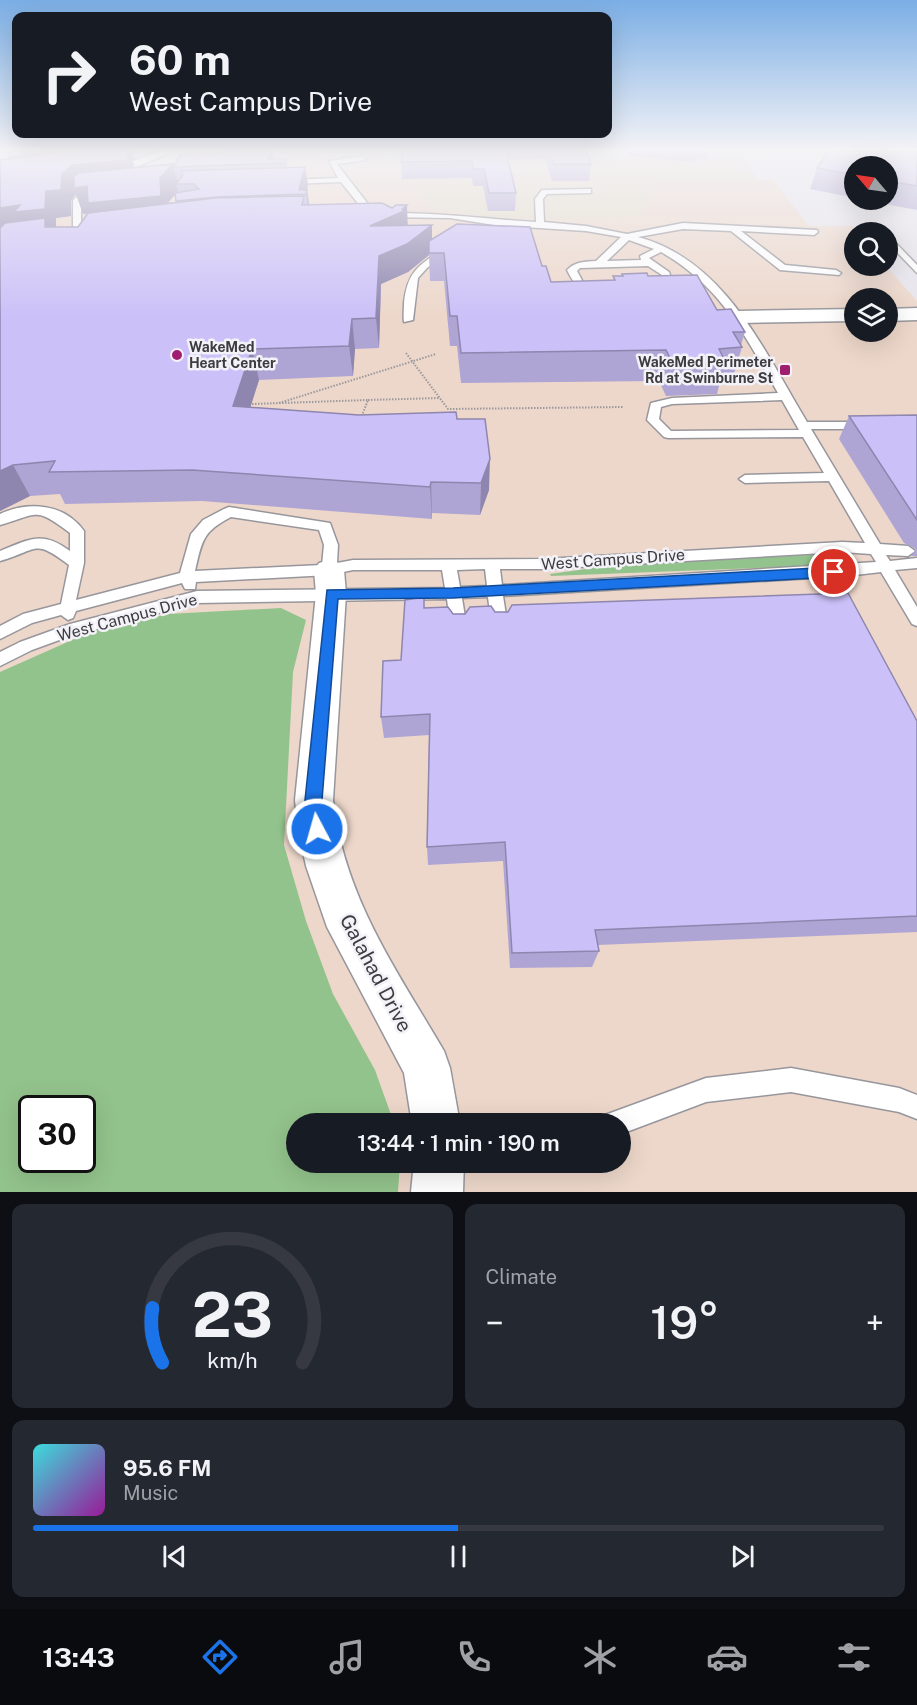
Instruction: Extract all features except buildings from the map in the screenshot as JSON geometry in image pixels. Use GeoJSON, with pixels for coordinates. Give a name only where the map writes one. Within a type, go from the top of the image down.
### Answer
{"type":"FeatureCollection","features":[{"type":"Feature","properties":{"kind":"street"},"geometry":{"type":"LineString","coordinates":[[898,315],[917,314]]}},
{"type":"Feature","properties":{"kind":"street"},"geometry":{"type":"LineString","coordinates":[[739,317],[844,315]]}},
{"type":"Feature","properties":{"kind":"street","name":"Galahad Drive"},"geometry":{"type":"LineString","coordinates":[[330,582],[314,800],[317,829],[326,866],[348,927],[427,1068],[434,1113]]}},
{"type":"Feature","properties":{"kind":"street"},"geometry":{"type":"LineString","coordinates":[[437,1192],[439,1173]]}},
{"type":"Feature","properties":{"kind":"lane"},"geometry":{"type":"LineString","coordinates":[[77,207],[77,237]]}},
{"type":"Feature","properties":{"kind":"lane"},"geometry":{"type":"LineString","coordinates":[[360,207],[365,216],[386,226]]}},
{"type":"Feature","properties":{"kind":"lane"},"geometry":{"type":"LineString","coordinates":[[539,207],[540,224]]}},
{"type":"Feature","properties":{"kind":"lane"},"geometry":{"type":"LineString","coordinates":[[365,216],[450,216],[486,222],[569,225],[651,242],[713,285],[739,317],[917,620]]}},
{"type":"Feature","properties":{"kind":"lane"},"geometry":{"type":"LineString","coordinates":[[476,232],[486,222]]}},
{"type":"Feature","properties":{"kind":"lane"},"geometry":{"type":"LineString","coordinates":[[599,264],[628,237],[683,226],[735,231],[814,232]]}},
{"type":"Feature","properties":{"kind":"lane"},"geometry":{"type":"LineString","coordinates":[[735,231],[783,268],[836,273]]}},
{"type":"Feature","properties":{"kind":"lane"},"geometry":{"type":"LineString","coordinates":[[66,238],[88,236]]}},
{"type":"Feature","properties":{"kind":"lane"},"geometry":{"type":"LineString","coordinates":[[604,292],[580,286],[572,270],[578,265],[647,261],[662,248]]}},
{"type":"Feature","properties":{"kind":"lane"},"geometry":{"type":"LineString","coordinates":[[408,320],[410,280],[420,268],[450,249]]}},
{"type":"Feature","properties":{"kind":"lane"},"geometry":{"type":"LineString","coordinates":[[898,249],[917,269]]}},
{"type":"Feature","properties":{"kind":"lane"},"geometry":{"type":"LineString","coordinates":[[613,250],[621,256],[647,261],[666,274],[667,280],[660,290],[646,297]]}},
{"type":"Feature","properties":{"kind":"lane"},"geometry":{"type":"LineString","coordinates":[[639,286],[662,285]]}},
{"type":"Feature","properties":{"kind":"lane"},"geometry":{"type":"LineString","coordinates":[[784,393],[672,401],[655,405],[653,420],[668,434],[873,421]]}},
{"type":"Feature","properties":{"kind":"lane"},"geometry":{"type":"LineString","coordinates":[[743,474],[830,472]]}},
{"type":"Feature","properties":{"kind":"lane"},"geometry":{"type":"LineString","coordinates":[[0,520],[21,509],[48,510],[77,531],[77,563],[67,607],[70,630]]}},
{"type":"Feature","properties":{"kind":"lane"},"geometry":{"type":"LineString","coordinates":[[196,597],[186,577],[196,537],[208,523],[229,512],[326,526],[331,545],[330,582]]}},
{"type":"Feature","properties":{"kind":"lane"},"geometry":{"type":"LineString","coordinates":[[0,556],[37,542],[51,544],[77,563]]}},
{"type":"Feature","properties":{"kind":"lane","name":"West Campus Drive"},"geometry":{"type":"LineString","coordinates":[[0,633],[28,618],[186,577],[330,582],[453,593],[886,567],[912,557],[876,550],[842,547],[492,566],[353,565],[330,582],[196,597],[70,630],[26,646],[0,660]]}},
{"type":"Feature","properties":{"kind":"lane"},"geometry":{"type":"LineString","coordinates":[[449,566],[459,630]]}},
{"type":"Feature","properties":{"kind":"lane"},"geometry":{"type":"LineString","coordinates":[[492,566],[500,628]]}},
{"type":"Feature","properties":{"kind":"lane"},"geometry":{"type":"LineString","coordinates":[[631,1118],[706,1090],[791,1080],[898,1100],[917,1107]]}},
{"type":"Feature","properties":{"kind":"path"},"geometry":{"type":"LineString","coordinates":[[406,353],[448,409],[624,407]]}},
{"type":"Feature","properties":{"kind":"path"},"geometry":{"type":"LineString","coordinates":[[279,403],[436,354]]}},
{"type":"Feature","properties":{"kind":"path"},"geometry":{"type":"LineString","coordinates":[[252,404],[439,398]]}},
{"type":"Feature","properties":{"kind":"path"},"geometry":{"type":"LineString","coordinates":[[359,424],[368,400]]}},
{"type":"Feature","properties":{"kind":"shaded area"},"geometry":{"type":"Polygon","coordinates":[[[0,207],[430,207],[433,210],[502,219],[559,220],[641,216],[646,207],[794,207],[809,226],[844,226],[844,276],[895,276],[917,301],[917,1192],[0,1192],[0,207]]]}},
{"type":"Feature","properties":{"kind":"shaded area"},"geometry":{"type":"Polygon","coordinates":[[[430,207],[646,207],[641,216],[559,220],[502,219],[433,210],[430,207]]]}},
{"type":"Feature","properties":{"kind":"green space"},"geometry":{"type":"Polygon","coordinates":[[[833,555],[838,565],[551,576],[550,574],[629,563],[833,555]]]}},
{"type":"Feature","properties":{"kind":"green space"},"geometry":{"type":"Polygon","coordinates":[[[281,608],[306,620],[293,672],[284,845],[306,921],[333,994],[375,1070],[390,1113],[286,1113],[286,1173],[399,1173],[398,1192],[0,1192],[0,672],[90,632],[168,614],[281,608]]]}},
{"type":"Feature","properties":{"kind":"place","name":"WakeMed Heart Center"},"geometry":{"type":"Point","coordinates":[177,355]}},
{"type":"Feature","properties":{"kind":"place","name":"WakeMed Perimeter Rd at Swinburne St"},"geometry":{"type":"Point","coordinates":[785,370]}},
{"type":"Feature","properties":{"kind":"route"},"geometry":{"type":"LineString","coordinates":[[317,829],[314,800],[332,594],[453,593],[692,578],[834,572]]}}]}
